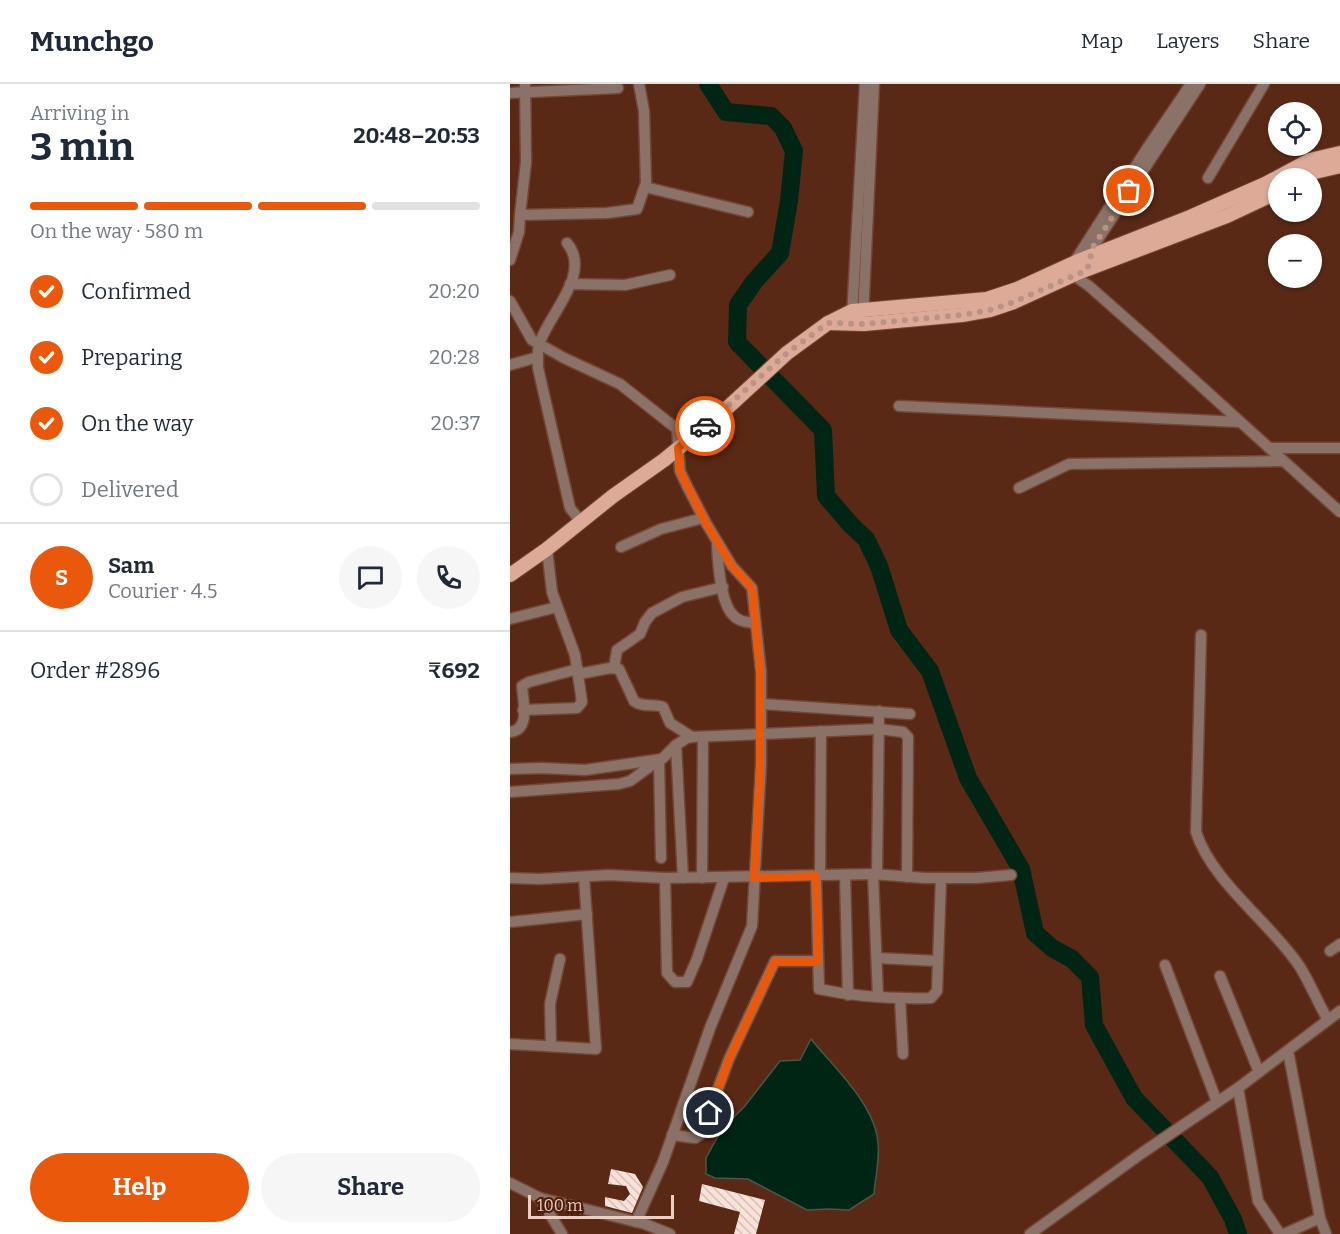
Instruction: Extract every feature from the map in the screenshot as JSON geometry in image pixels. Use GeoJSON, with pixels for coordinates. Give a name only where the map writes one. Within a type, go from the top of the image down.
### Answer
{"type":"FeatureCollection","features":[{"type":"Feature","properties":{"kind":"main road"},"geometry":{"type":"LineString","coordinates":[[1088,264],[1264,184],[1311,160],[1340,153]]}},
{"type":"Feature","properties":{"kind":"main road"},"geometry":{"type":"LineString","coordinates":[[1322,170],[1340,166]]}},
{"type":"Feature","properties":{"kind":"main road"},"geometry":{"type":"LineString","coordinates":[[510,574],[548,549],[613,496],[678,448],[787,353],[828,323],[857,310],[987,299],[1227,216],[1268,197]]}},
{"type":"Feature","properties":{"kind":"main road"},"geometry":{"type":"LineString","coordinates":[[828,323],[858,325],[962,315],[990,310],[1014,302],[1073,270]]}},
{"type":"Feature","properties":{"kind":"street"},"geometry":{"type":"LineString","coordinates":[[520,215],[608,213],[637,209],[645,187],[644,111],[639,84]]}},
{"type":"Feature","properties":{"kind":"street"},"geometry":{"type":"LineString","coordinates":[[858,325],[865,84]]}},
{"type":"Feature","properties":{"kind":"street"},"geometry":{"type":"LineString","coordinates":[[857,310],[873,84]]}},
{"type":"Feature","properties":{"kind":"street"},"geometry":{"type":"LineString","coordinates":[[1191,84],[1148,147],[1073,270],[1239,422],[1339,509]]}},
{"type":"Feature","properties":{"kind":"street"},"geometry":{"type":"LineString","coordinates":[[1089,286],[1088,264],[1093,247],[1200,84]]}},
{"type":"Feature","properties":{"kind":"street"},"geometry":{"type":"LineString","coordinates":[[1208,178],[1264,84]]}},
{"type":"Feature","properties":{"kind":"street"},"geometry":{"type":"LineString","coordinates":[[510,260],[519,232],[526,162],[525,88]]}},
{"type":"Feature","properties":{"kind":"street"},"geometry":{"type":"LineString","coordinates":[[510,93],[525,88],[618,88]]}},
{"type":"Feature","properties":{"kind":"street"},"geometry":{"type":"LineString","coordinates":[[645,187],[748,212]]}},
{"type":"Feature","properties":{"kind":"street"},"geometry":{"type":"LineString","coordinates":[[567,243],[574,252],[574,273],[539,345],[538,368],[570,508],[581,522]]}},
{"type":"Feature","properties":{"kind":"street"},"geometry":{"type":"LineString","coordinates":[[570,284],[625,285],[670,274]]}},
{"type":"Feature","properties":{"kind":"street"},"geometry":{"type":"LineString","coordinates":[[510,301],[532,340],[620,384],[677,429],[680,471],[703,518],[732,566],[752,588],[760,672],[753,926],[710,1028],[663,1162],[636,1222]]}},
{"type":"Feature","properties":{"kind":"street"},"geometry":{"type":"LineString","coordinates":[[510,364],[538,357]]}},
{"type":"Feature","properties":{"kind":"street"},"geometry":{"type":"LineString","coordinates":[[899,406],[1239,422]]}},
{"type":"Feature","properties":{"kind":"street"},"geometry":{"type":"LineString","coordinates":[[1269,448],[1340,448]]}},
{"type":"Feature","properties":{"kind":"street"},"geometry":{"type":"LineString","coordinates":[[1019,488],[1070,464],[1283,461]]}},
{"type":"Feature","properties":{"kind":"street"},"geometry":{"type":"LineString","coordinates":[[621,547],[661,529],[703,518]]}},
{"type":"Feature","properties":{"kind":"street"},"geometry":{"type":"LineString","coordinates":[[717,541],[727,607],[734,616],[742,621],[755,623]]}},
{"type":"Feature","properties":{"kind":"street"},"geometry":{"type":"LineString","coordinates":[[523,710],[580,707],[583,698],[575,655],[550,582],[548,549]]}},
{"type":"Feature","properties":{"kind":"street"},"geometry":{"type":"LineString","coordinates":[[614,668],[617,650],[640,634],[652,613],[682,597],[723,587]]}},
{"type":"Feature","properties":{"kind":"street"},"geometry":{"type":"LineString","coordinates":[[510,619],[557,607]]}},
{"type":"Feature","properties":{"kind":"street"},"geometry":{"type":"LineString","coordinates":[[1201,635],[1196,832],[1204,853],[1211,863],[1299,966],[1328,1020]]}},
{"type":"Feature","properties":{"kind":"street"},"geometry":{"type":"LineString","coordinates":[[510,732],[522,726],[522,686],[525,683],[578,672],[614,668],[621,673],[633,701],[637,704],[663,707],[670,723],[698,737]]}},
{"type":"Feature","properties":{"kind":"street"},"geometry":{"type":"LineString","coordinates":[[760,704],[910,714]]}},
{"type":"Feature","properties":{"kind":"street"},"geometry":{"type":"LineString","coordinates":[[878,997],[875,874],[879,711]]}},
{"type":"Feature","properties":{"kind":"street"},"geometry":{"type":"LineString","coordinates":[[510,792],[619,784],[630,781],[661,760],[687,738],[878,729],[903,732],[908,737],[907,877]]}},
{"type":"Feature","properties":{"kind":"street"},"geometry":{"type":"LineString","coordinates":[[820,731],[819,989],[848,995],[878,997],[931,998],[935,996],[941,878]]}},
{"type":"Feature","properties":{"kind":"street"},"geometry":{"type":"LineString","coordinates":[[698,737],[702,878]]}},
{"type":"Feature","properties":{"kind":"street"},"geometry":{"type":"LineString","coordinates":[[676,745],[683,878]]}},
{"type":"Feature","properties":{"kind":"street"},"geometry":{"type":"LineString","coordinates":[[510,768],[585,770],[661,760]]}},
{"type":"Feature","properties":{"kind":"street"},"geometry":{"type":"LineString","coordinates":[[661,760],[662,858]]}},
{"type":"Feature","properties":{"kind":"street"},"geometry":{"type":"LineString","coordinates":[[510,878],[609,875],[665,878],[754,878],[875,874],[976,878],[1011,875]]}},
{"type":"Feature","properties":{"kind":"street"},"geometry":{"type":"LineString","coordinates":[[845,875],[848,995]]}},
{"type":"Feature","properties":{"kind":"street"},"geometry":{"type":"LineString","coordinates":[[510,1044],[596,1049],[584,877]]}},
{"type":"Feature","properties":{"kind":"street"},"geometry":{"type":"LineString","coordinates":[[665,878],[667,974],[675,982],[687,982],[724,878]]}},
{"type":"Feature","properties":{"kind":"street"},"geometry":{"type":"LineString","coordinates":[[510,922],[587,914]]}},
{"type":"Feature","properties":{"kind":"street"},"geometry":{"type":"LineString","coordinates":[[1330,951],[1340,944]]}},
{"type":"Feature","properties":{"kind":"street"},"geometry":{"type":"LineString","coordinates":[[877,958],[938,961]]}},
{"type":"Feature","properties":{"kind":"street"},"geometry":{"type":"LineString","coordinates":[[551,1046],[550,1004],[560,959]]}},
{"type":"Feature","properties":{"kind":"street"},"geometry":{"type":"LineString","coordinates":[[672,1135],[696,1138],[701,1134],[729,1059],[775,961],[818,961]]}},
{"type":"Feature","properties":{"kind":"street"},"geometry":{"type":"LineString","coordinates":[[1164,965],[1217,1102]]}},
{"type":"Feature","properties":{"kind":"street"},"geometry":{"type":"LineString","coordinates":[[1220,976],[1259,1072]]}},
{"type":"Feature","properties":{"kind":"street"},"geometry":{"type":"LineString","coordinates":[[900,998],[903,1054]]}},
{"type":"Feature","properties":{"kind":"street"},"geometry":{"type":"LineString","coordinates":[[1030,1234],[1142,1153],[1238,1088],[1340,1011]]}},
{"type":"Feature","properties":{"kind":"street"},"geometry":{"type":"LineString","coordinates":[[1287,1051],[1320,1218],[1326,1234]]}},
{"type":"Feature","properties":{"kind":"street"},"geometry":{"type":"LineString","coordinates":[[1238,1088],[1258,1201],[1282,1234],[1320,1218]]}},
{"type":"Feature","properties":{"kind":"street"},"geometry":{"type":"LineString","coordinates":[[510,1183],[540,1198],[636,1222],[670,1234]]}},
{"type":"Feature","properties":{"kind":"street"},"geometry":{"type":"LineString","coordinates":[[540,1198],[562,1234]]}},
{"type":"Feature","properties":{"kind":"shaded area"},"geometry":{"type":"Polygon","coordinates":[[[811,1039],[862,1101],[875,1129],[878,1155],[874,1194],[849,1210],[807,1210],[748,1179],[715,1178],[706,1174],[706,1158],[722,1129],[744,1107],[780,1061],[800,1060],[811,1039]]]}},
{"type":"Feature","properties":{"kind":"building"},"geometry":{"type":"Polygon","coordinates":[[[611,1169],[635,1174],[643,1187],[632,1213],[605,1206],[605,1197],[624,1201],[630,1194],[626,1186],[608,1184],[611,1169]]]}},
{"type":"Feature","properties":{"kind":"building"},"geometry":{"type":"Polygon","coordinates":[[[702,1184],[765,1200],[756,1234],[734,1234],[740,1212],[699,1201],[702,1184]]]}},
{"type":"Feature","properties":{"kind":"waterway"},"geometry":{"type":"LineString","coordinates":[[708,84],[726,112],[771,116],[783,128],[794,151],[789,201],[780,253],[754,282],[738,305],[737,342],[823,430],[826,496],[866,539],[879,566],[899,630],[930,671],[968,778],[1021,869],[1035,933],[1052,948],[1072,959],[1090,977],[1094,1025],[1134,1098],[1210,1177],[1233,1219],[1238,1234]]}},
{"type":"Feature","properties":{"kind":"way so far"},"geometry":{"type":"LineString","coordinates":[[705,426],[787,353],[828,323],[852,325],[962,315],[990,310],[1087,270],[1093,247],[1129,191]]}},
{"type":"Feature","properties":{"kind":"route"},"geometry":{"type":"LineString","coordinates":[[705,426],[678,448],[680,471],[706,523],[732,566],[752,588],[760,672],[760,765],[754,878],[816,876],[818,961],[775,961],[729,1059],[709,1113]]}}]}
